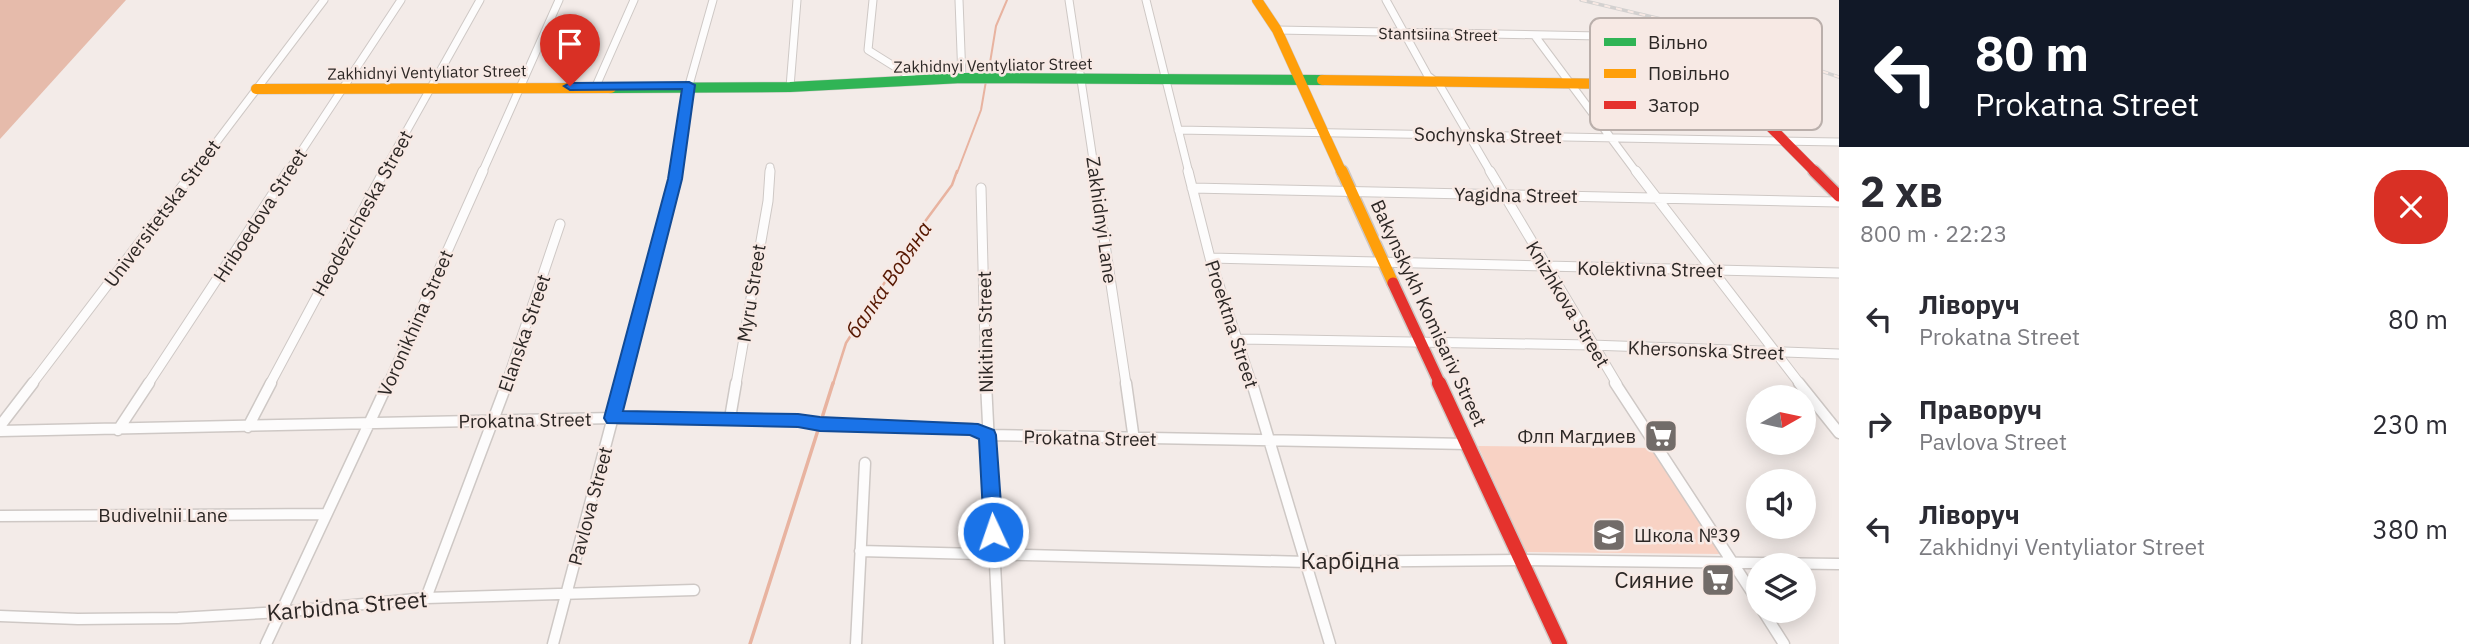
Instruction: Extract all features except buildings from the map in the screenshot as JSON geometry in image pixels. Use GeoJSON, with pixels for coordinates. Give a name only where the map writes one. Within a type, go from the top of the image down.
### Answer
{"type":"FeatureCollection","features":[{"type":"Feature","properties":{"kind":"street","name":"Universitetska Street"},"geometry":{"type":"LineString","coordinates":[[0,429],[324,0]]}},
{"type":"Feature","properties":{"kind":"street","name":"Hriboedova Street"},"geometry":{"type":"LineString","coordinates":[[118,430],[401,0]]}},
{"type":"Feature","properties":{"kind":"street","name":"Heodezicheska Street"},"geometry":{"type":"LineString","coordinates":[[248,427],[349,234],[480,0]]}},
{"type":"Feature","properties":{"kind":"street","name":"Voronikhina Street"},"geometry":{"type":"LineString","coordinates":[[266,644],[370,424],[559,0]]}},
{"type":"Feature","properties":{"kind":"street"},"geometry":{"type":"LineString","coordinates":[[596,86],[634,0]]}},
{"type":"Feature","properties":{"kind":"street","name":"Pavlova Street"},"geometry":{"type":"LineString","coordinates":[[553,644],[675,179],[689,85],[713,0]]}},
{"type":"Feature","properties":{"kind":"street"},"geometry":{"type":"LineString","coordinates":[[790,87],[796,0]]}},
{"type":"Feature","properties":{"kind":"street"},"geometry":{"type":"LineString","coordinates":[[873,0],[868,50],[916,80]]}},
{"type":"Feature","properties":{"kind":"street"},"geometry":{"type":"LineString","coordinates":[[959,0],[962,78]]}},
{"type":"Feature","properties":{"kind":"street","name":"Zakhidnyi Lane"},"geometry":{"type":"LineString","coordinates":[[1069,0],[1134,440]]}},
{"type":"Feature","properties":{"kind":"street","name":"Proektna Street"},"geometry":{"type":"LineString","coordinates":[[1146,0],[1210,258],[1271,441],[1330,644]]}},
{"type":"Feature","properties":{"kind":"street","name":"Bakynskykh Komisariv Street"},"geometry":{"type":"LineString","coordinates":[[1257,0],[1277,30],[1560,644]]}},
{"type":"Feature","properties":{"kind":"street","name":"Knizhkova Street"},"geometry":{"type":"LineString","coordinates":[[1386,0],[1428,76],[1438,85],[1468,134],[1591,345],[1746,583]]}},
{"type":"Feature","properties":{"kind":"street","name":"Stantsiina Street"},"geometry":{"type":"LineString","coordinates":[[1277,30],[1590,36]]}},
{"type":"Feature","properties":{"kind":"street"},"geometry":{"type":"LineString","coordinates":[[1535,36],[1590,110]]}},
{"type":"Feature","properties":{"kind":"street","name":"Zakhidnyi Ventyliator Street"},"geometry":{"type":"LineString","coordinates":[[256,89],[689,85],[790,87],[962,78],[1433,80],[1590,83]]}},
{"type":"Feature","properties":{"kind":"street","name":"Sochynska Street"},"geometry":{"type":"LineString","coordinates":[[1178,130],[1839,142]]}},
{"type":"Feature","properties":{"kind":"street"},"geometry":{"type":"LineString","coordinates":[[1605,130],[1654,198],[1839,433]]}},
{"type":"Feature","properties":{"kind":"street","name":"Zakhidnyi Ventyliator Street"},"geometry":{"type":"LineString","coordinates":[[1773,130],[1785,142]]}},
{"type":"Feature","properties":{"kind":"street"},"geometry":{"type":"LineString","coordinates":[[1785,142],[1839,196]]}},
{"type":"Feature","properties":{"kind":"street","name":"Myru Street"},"geometry":{"type":"LineString","coordinates":[[730,418],[768,201],[770,167]]}},
{"type":"Feature","properties":{"kind":"street","name":"Nikitina Street"},"geometry":{"type":"LineString","coordinates":[[981,188],[987,435],[999,644]]}},
{"type":"Feature","properties":{"kind":"street","name":"Yagidna Street"},"geometry":{"type":"LineString","coordinates":[[1192,188],[1839,202]]}},
{"type":"Feature","properties":{"kind":"street","name":"Elanska Street"},"geometry":{"type":"LineString","coordinates":[[426,598],[494,421],[560,224]]}},
{"type":"Feature","properties":{"kind":"street","name":"Kolektivna Street"},"geometry":{"type":"LineString","coordinates":[[1210,258],[1839,273]]}},
{"type":"Feature","properties":{"kind":"street","name":"Khersonska Street"},"geometry":{"type":"LineString","coordinates":[[1237,339],[1591,345],[1839,354]]}},
{"type":"Feature","properties":{"kind":"street","name":"Prokatna Street"},"geometry":{"type":"LineString","coordinates":[[0,429],[118,430],[613,418],[730,418],[972,429],[987,435],[1134,440],[1468,443]]}},
{"type":"Feature","properties":{"kind":"street"},"geometry":{"type":"LineString","coordinates":[[856,644],[865,463]]}},
{"type":"Feature","properties":{"kind":"street","name":"Budivelnii Lane"},"geometry":{"type":"LineString","coordinates":[[0,516],[326,513]]}},
{"type":"Feature","properties":{"kind":"street","name":"Карбідна"},"geometry":{"type":"LineString","coordinates":[[860,551],[1307,562],[1522,560],[1839,564]]}},
{"type":"Feature","properties":{"kind":"street","name":"Karbidna Street"},"geometry":{"type":"LineString","coordinates":[[0,616],[78,619],[281,612],[426,598],[566,596],[694,590]]}},
{"type":"Feature","properties":{"kind":"street"},"geometry":{"type":"LineString","coordinates":[[1771,623],[1784,644]]}},
{"type":"Feature","properties":{"kind":"shaded area"},"geometry":{"type":"Polygon","coordinates":[[[0,0],[126,0],[0,139],[0,0]]]}},
{"type":"Feature","properties":{"kind":"shaded area"},"geometry":{"type":"Polygon","coordinates":[[[1478,446],[1657,448],[1721,554],[1526,552],[1478,446]]]}},
{"type":"Feature","properties":{"kind":"waterway","name":"балка Водяна"},"geometry":{"type":"LineString","coordinates":[[988,75],[996,26],[1007,0]]}},
{"type":"Feature","properties":{"kind":"waterway","name":"балка Водяна"},"geometry":{"type":"LineString","coordinates":[[957,173],[981,110],[986,81]]}},
{"type":"Feature","properties":{"kind":"waterway","name":"балка Водяна"},"geometry":{"type":"LineString","coordinates":[[833,384],[846,343],[915,235],[952,185],[957,171]]}},
{"type":"Feature","properties":{"kind":"waterway","name":"балка Водяна"},"geometry":{"type":"LineString","coordinates":[[821,421],[833,383]]}},
{"type":"Feature","properties":{"kind":"waterway","name":"балка Водяна"},"geometry":{"type":"LineString","coordinates":[[750,644],[819,427]]}},
{"type":"Feature","properties":{"kind":"railway"},"geometry":{"type":"LineString","coordinates":[[1581,0],[1657,18]]}},
{"type":"Feature","properties":{"kind":"railway"},"geometry":{"type":"LineString","coordinates":[[1822,71],[1839,77]]}},
{"type":"Feature","properties":{"kind":"traffic: fast"},"geometry":{"type":"LineString","coordinates":[[611,88],[790,87],[962,78],[1322,80]]}},
{"type":"Feature","properties":{"kind":"traffic: slow"},"geometry":{"type":"LineString","coordinates":[[1257,0],[1277,30],[1393,283]]}},
{"type":"Feature","properties":{"kind":"traffic: slow"},"geometry":{"type":"LineString","coordinates":[[1322,80],[1590,84]]}},
{"type":"Feature","properties":{"kind":"traffic: slow"},"geometry":{"type":"LineString","coordinates":[[256,89],[611,88]]}},
{"type":"Feature","properties":{"kind":"traffic: jam"},"geometry":{"type":"LineString","coordinates":[[1774,130],[1839,196]]}},
{"type":"Feature","properties":{"kind":"traffic: jam"},"geometry":{"type":"LineString","coordinates":[[1393,283],[1560,644]]}},
{"type":"Feature","properties":{"kind":"place","name":"Флп Магдиев"},"geometry":{"type":"Point","coordinates":[1661,436]}},
{"type":"Feature","properties":{"kind":"place","name":"Школа №39"},"geometry":{"type":"Point","coordinates":[1609,535]}},
{"type":"Feature","properties":{"kind":"place","name":"Сияние"},"geometry":{"type":"Point","coordinates":[1718,580]}},
{"type":"Feature","properties":{"kind":"route"},"geometry":{"type":"LineString","coordinates":[[570,86],[689,85],[675,179],[613,418],[798,420],[820,424],[972,429],[987,435],[993,532]]}}]}
